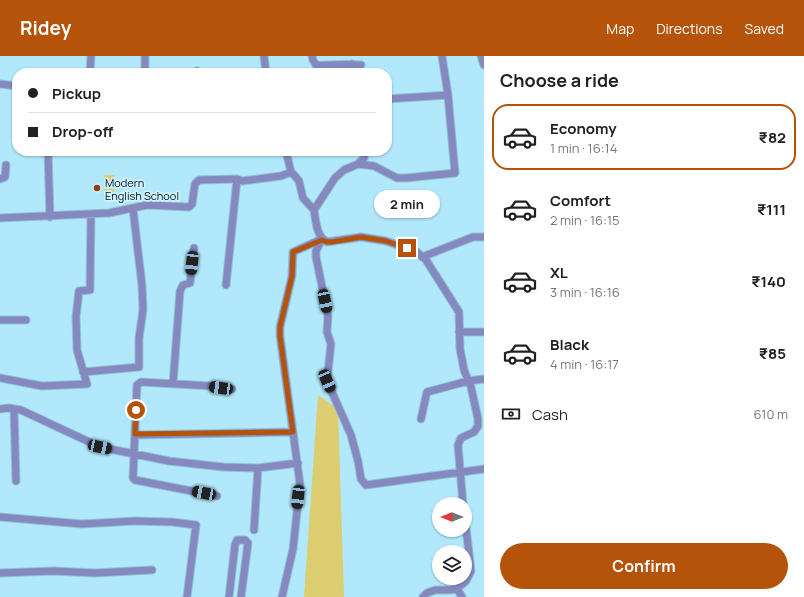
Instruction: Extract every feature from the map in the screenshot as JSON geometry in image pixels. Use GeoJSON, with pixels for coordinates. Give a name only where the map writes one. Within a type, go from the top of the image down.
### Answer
{"type":"FeatureCollection","features":[{"type":"Feature","properties":{"kind":"street"},"geometry":{"type":"LineString","coordinates":[[90,68],[91,56]]}},
{"type":"Feature","properties":{"kind":"street"},"geometry":{"type":"LineString","coordinates":[[145,56],[145,68]]}},
{"type":"Feature","properties":{"kind":"street"},"geometry":{"type":"LineString","coordinates":[[264,56],[265,68]]}},
{"type":"Feature","properties":{"kind":"street"},"geometry":{"type":"LineString","coordinates":[[312,56],[316,65],[361,65]]}},
{"type":"Feature","properties":{"kind":"street"},"geometry":{"type":"LineString","coordinates":[[358,164],[374,166],[397,178],[455,173],[448,95],[442,56]]}},
{"type":"Feature","properties":{"kind":"street"},"geometry":{"type":"LineString","coordinates":[[481,56],[484,65]]}},
{"type":"Feature","properties":{"kind":"street"},"geometry":{"type":"LineString","coordinates":[[0,84],[12,85]]}},
{"type":"Feature","properties":{"kind":"street"},"geometry":{"type":"LineString","coordinates":[[392,99],[448,95]]}},
{"type":"Feature","properties":{"kind":"street"},"geometry":{"type":"LineString","coordinates":[[48,156],[50,216]]}},
{"type":"Feature","properties":{"kind":"street"},"geometry":{"type":"LineString","coordinates":[[287,156],[291,172],[298,181],[303,198],[314,210],[318,231],[322,240]]}},
{"type":"Feature","properties":{"kind":"street"},"geometry":{"type":"LineString","coordinates":[[314,210],[335,178],[344,170],[358,164],[364,156]]}},
{"type":"Feature","properties":{"kind":"street"},"geometry":{"type":"LineString","coordinates":[[0,179],[5,177],[6,165]]}},
{"type":"Feature","properties":{"kind":"street"},"geometry":{"type":"LineString","coordinates":[[0,218],[91,215],[133,209],[148,205],[189,207],[192,204],[194,184],[199,180],[258,180],[281,176],[291,172]]}},
{"type":"Feature","properties":{"kind":"street"},"geometry":{"type":"LineString","coordinates":[[226,285],[237,179]]}},
{"type":"Feature","properties":{"kind":"street"},"geometry":{"type":"LineString","coordinates":[[83,372],[139,367],[138,338],[143,310],[142,286],[133,209]]}},
{"type":"Feature","properties":{"kind":"street"},"geometry":{"type":"LineString","coordinates":[[0,378],[42,386],[87,384],[77,350],[76,316],[79,291],[90,290],[91,215]]}},
{"type":"Feature","properties":{"kind":"street"},"geometry":{"type":"LineString","coordinates":[[282,597],[293,549],[300,484],[280,327],[292,276],[293,252],[322,240],[332,242],[361,237],[386,241],[417,252],[426,260],[459,312],[461,356],[464,370],[471,387],[478,419],[478,426],[474,432],[461,438],[458,445],[463,497]]}},
{"type":"Feature","properties":{"kind":"street"},"geometry":{"type":"LineString","coordinates":[[422,257],[473,237],[484,237]]}},
{"type":"Feature","properties":{"kind":"street"},"geometry":{"type":"LineString","coordinates":[[322,240],[316,251],[316,257],[328,316],[327,332],[331,344],[327,381],[351,435],[361,479],[366,485],[484,469]]}},
{"type":"Feature","properties":{"kind":"street"},"geometry":{"type":"LineString","coordinates":[[173,384],[180,291],[183,285],[190,283],[194,248]]}},
{"type":"Feature","properties":{"kind":"street"},"geometry":{"type":"LineString","coordinates":[[0,320],[26,320]]}},
{"type":"Feature","properties":{"kind":"street"},"geometry":{"type":"LineString","coordinates":[[460,332],[484,332]]}},
{"type":"Feature","properties":{"kind":"street"},"geometry":{"type":"LineString","coordinates":[[421,419],[427,392],[468,381],[484,379]]}},
{"type":"Feature","properties":{"kind":"street"},"geometry":{"type":"LineString","coordinates":[[217,496],[135,480],[132,476],[137,385],[138,383],[173,384],[232,389]]}},
{"type":"Feature","properties":{"kind":"street"},"geometry":{"type":"LineString","coordinates":[[0,409],[21,410],[100,447],[169,461],[223,467],[258,468],[298,463]]}},
{"type":"Feature","properties":{"kind":"street"},"geometry":{"type":"LineString","coordinates":[[14,409],[16,481]]}},
{"type":"Feature","properties":{"kind":"street"},"geometry":{"type":"LineString","coordinates":[[135,434],[293,432]]}},
{"type":"Feature","properties":{"kind":"street"},"geometry":{"type":"LineString","coordinates":[[254,530],[258,468]]}},
{"type":"Feature","properties":{"kind":"street"},"geometry":{"type":"LineString","coordinates":[[0,517],[82,524],[135,521],[172,522],[196,525],[187,597]]}},
{"type":"Feature","properties":{"kind":"street"},"geometry":{"type":"LineString","coordinates":[[423,597],[427,592],[435,590],[457,589],[466,581],[470,571],[467,537]]}},
{"type":"Feature","properties":{"kind":"street"},"geometry":{"type":"LineString","coordinates":[[229,597],[235,545],[237,540],[245,540],[248,543],[241,597]]}},
{"type":"Feature","properties":{"kind":"street"},"geometry":{"type":"LineString","coordinates":[[0,573],[54,571],[95,573],[152,570]]}},
{"type":"Feature","properties":{"kind":"street"},"geometry":{"type":"LineString","coordinates":[[457,589],[462,597]]}},
{"type":"Feature","properties":{"kind":"shaded area"},"geometry":{"type":"Polygon","coordinates":[[[104,175],[114,175],[114,199],[104,199],[104,175]]]}},
{"type":"Feature","properties":{"kind":"shaded area"},"geometry":{"type":"Polygon","coordinates":[[[318,395],[338,409],[344,597],[304,597],[318,395]]]}},
{"type":"Feature","properties":{"kind":"place","name":"Modern English School"},"geometry":{"type":"Point","coordinates":[97,188]}},
{"type":"Feature","properties":{"kind":"route"},"geometry":{"type":"LineString","coordinates":[[136,410],[135,434],[293,432],[280,336],[280,327],[292,276],[293,252],[322,240],[332,242],[361,237],[386,241],[407,248]]}}]}
